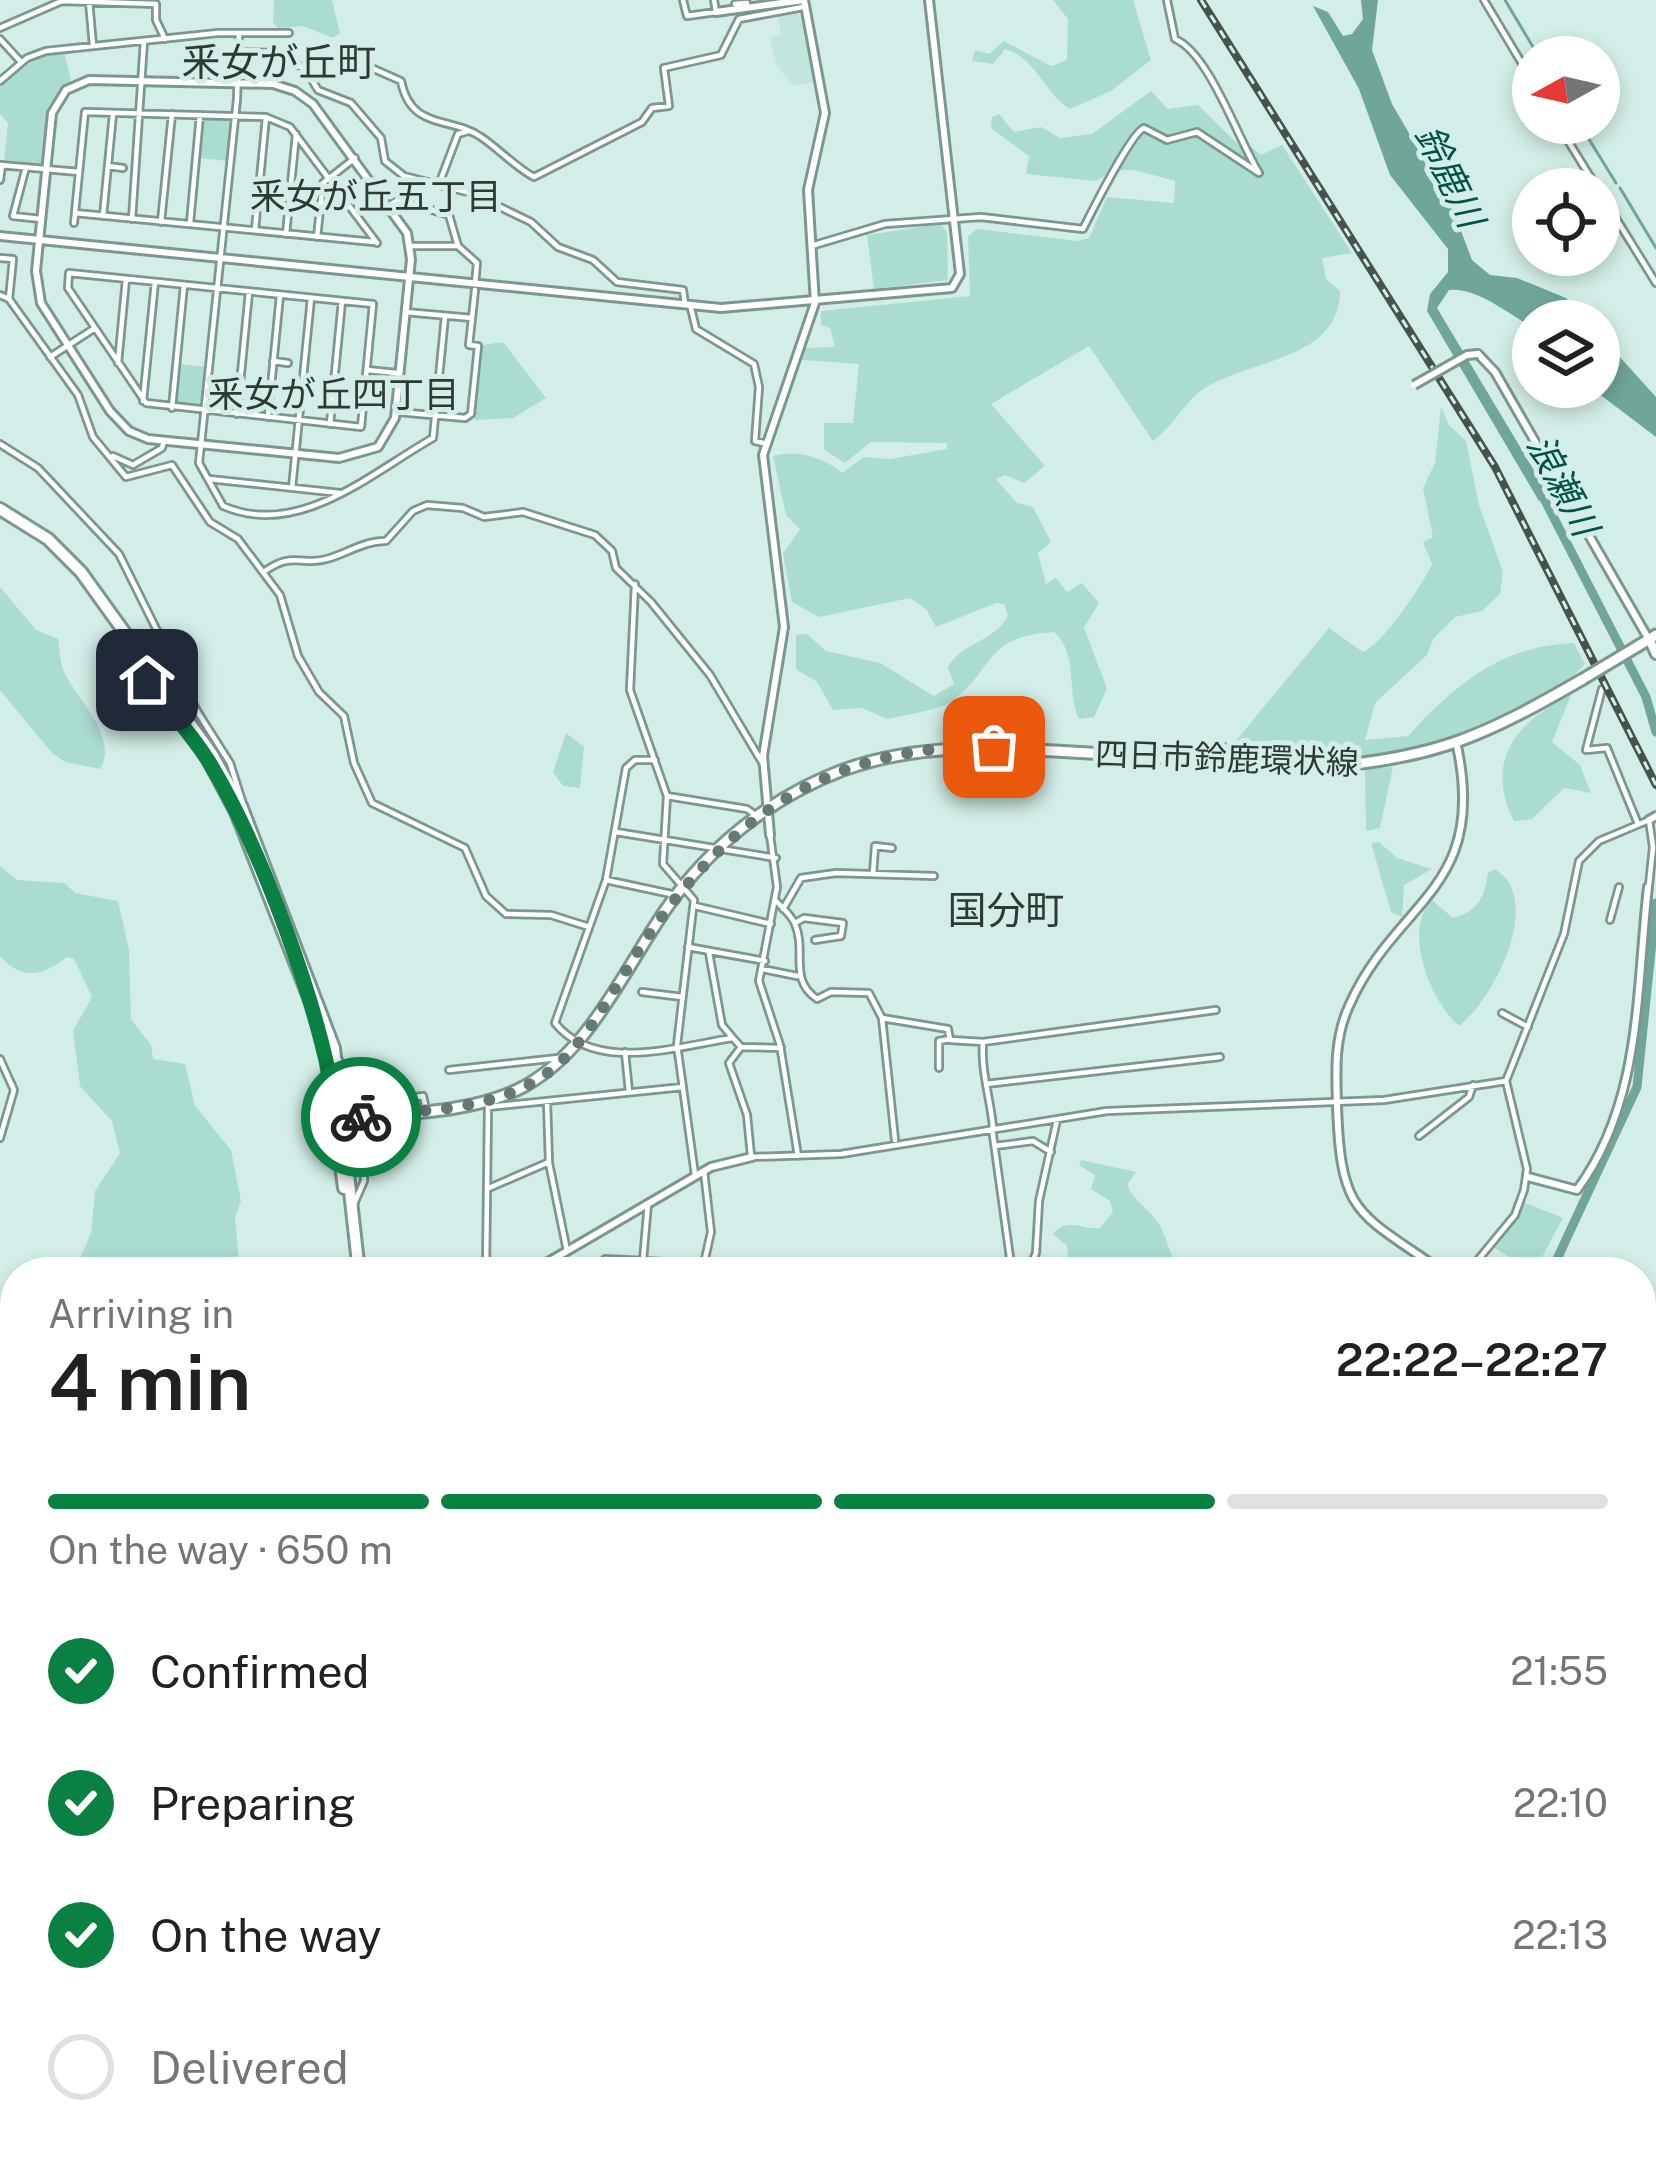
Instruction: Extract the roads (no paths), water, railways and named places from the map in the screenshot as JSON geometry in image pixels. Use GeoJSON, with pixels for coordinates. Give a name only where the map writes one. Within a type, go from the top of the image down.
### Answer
{"type":"FeatureCollection","features":[{"type":"Feature","properties":{"kind":"highway"},"geometry":{"type":"LineString","coordinates":[[0,513],[48,539],[81,572],[212,754],[239,810],[334,1048],[355,1257]]}},
{"type":"Feature","properties":{"kind":"highway"},"geometry":{"type":"LineString","coordinates":[[326,1034],[349,1154],[355,1257]]}},
{"type":"Feature","properties":{"kind":"main road","name":"四日市鈴鹿環状線"},"geometry":{"type":"LineString","coordinates":[[341,1119],[488,1104],[532,1082],[577,1043],[680,891],[715,851],[767,810],[843,770],[928,749],[994,747],[1324,767],[1409,759],[1457,746],[1652,637]]}},
{"type":"Feature","properties":{"kind":"main road"},"geometry":{"type":"LineString","coordinates":[[1652,637],[1656,654]]}},
{"type":"Feature","properties":{"kind":"street"},"geometry":{"type":"LineString","coordinates":[[683,0],[687,16],[804,2]]}},
{"type":"Feature","properties":{"kind":"street"},"geometry":{"type":"LineString","coordinates":[[714,0],[716,12]]}},
{"type":"Feature","properties":{"kind":"street"},"geometry":{"type":"LineString","coordinates":[[0,236],[475,287],[750,308],[958,285],[929,0]]}},
{"type":"Feature","properties":{"kind":"street"},"geometry":{"type":"LineString","coordinates":[[811,246],[877,226],[953,219],[996,217],[1083,229],[1119,170],[1130,138],[1140,129],[1167,140],[1197,132],[1259,173],[1225,114],[1220,89],[1188,46],[1174,39],[1167,0]]}},
{"type":"Feature","properties":{"kind":"street"},"geometry":{"type":"LineString","coordinates":[[1484,0],[1512,47]]}},
{"type":"Feature","properties":{"kind":"street"},"geometry":{"type":"LineString","coordinates":[[89,1],[93,46]]}},
{"type":"Feature","properties":{"kind":"street"},"geometry":{"type":"LineString","coordinates":[[0,28],[60,2],[156,4],[156,20],[165,39]]}},
{"type":"Feature","properties":{"kind":"street"},"geometry":{"type":"LineString","coordinates":[[374,69],[401,81],[404,98],[433,123],[468,131],[534,177],[642,122],[652,108],[668,106],[664,68],[722,55],[739,19],[804,2]]}},
{"type":"Feature","properties":{"kind":"street"},"geometry":{"type":"LineString","coordinates":[[798,1156],[781,1048],[762,1000],[762,970],[776,900],[776,858],[763,764],[784,637],[764,442],[814,303],[808,190],[825,103],[804,2]]}},
{"type":"Feature","properties":{"kind":"street"},"geometry":{"type":"LineString","coordinates":[[239,33],[235,116],[199,463],[223,506],[240,514],[326,503],[433,438],[445,316]]}},
{"type":"Feature","properties":{"kind":"street"},"geometry":{"type":"LineString","coordinates":[[0,81],[40,52],[239,33],[289,33]]}},
{"type":"Feature","properties":{"kind":"street"},"geometry":{"type":"LineString","coordinates":[[0,39],[21,62]]}},
{"type":"Feature","properties":{"kind":"street"},"geometry":{"type":"LineString","coordinates":[[132,219],[144,41]]}},
{"type":"Feature","properties":{"kind":"street"},"geometry":{"type":"LineString","coordinates":[[238,52],[279,52],[305,70],[318,90],[351,103],[380,138],[381,154],[394,170],[531,221],[558,247],[593,260],[617,282],[683,290],[696,329],[754,364],[759,387],[755,441],[764,442]]}},
{"type":"Feature","properties":{"kind":"street"},"geometry":{"type":"LineString","coordinates":[[89,80],[144,80],[279,85],[300,93],[390,205],[410,246],[409,277],[396,412],[389,434],[367,454],[346,458],[164,441],[135,434],[117,421],[41,303],[39,240],[52,113],[66,90],[89,80]]}},
{"type":"Feature","properties":{"kind":"street"},"geometry":{"type":"LineString","coordinates":[[74,223],[85,112],[266,117],[282,121],[296,134],[377,242],[75,213]]}},
{"type":"Feature","properties":{"kind":"street"},"geometry":{"type":"LineString","coordinates":[[103,216],[113,113]]}},
{"type":"Feature","properties":{"kind":"street"},"geometry":{"type":"LineString","coordinates":[[161,222],[172,114]]}},
{"type":"Feature","properties":{"kind":"street"},"geometry":{"type":"LineString","coordinates":[[190,225],[200,115]]}},
{"type":"Feature","properties":{"kind":"street"},"geometry":{"type":"LineString","coordinates":[[255,230],[266,117]]}},
{"type":"Feature","properties":{"kind":"street"},"geometry":{"type":"LineString","coordinates":[[439,184],[458,134],[468,131]]}},
{"type":"Feature","properties":{"kind":"street"},"geometry":{"type":"LineString","coordinates":[[286,233],[296,134]]}},
{"type":"Feature","properties":{"kind":"street"},"geometry":{"type":"LineString","coordinates":[[1570,144],[1656,283]]}},
{"type":"Feature","properties":{"kind":"street"},"geometry":{"type":"LineString","coordinates":[[316,237],[322,183],[355,158]]}},
{"type":"Feature","properties":{"kind":"street"},"geometry":{"type":"LineString","coordinates":[[0,180],[1,165],[79,172]]}},
{"type":"Feature","properties":{"kind":"street"},"geometry":{"type":"LineString","coordinates":[[108,166],[123,168]]}},
{"type":"Feature","properties":{"kind":"street"},"geometry":{"type":"LineString","coordinates":[[26,167],[13,216],[41,219]]}},
{"type":"Feature","properties":{"kind":"street"},"geometry":{"type":"LineString","coordinates":[[290,192],[305,194]]}},
{"type":"Feature","properties":{"kind":"street"},"geometry":{"type":"LineString","coordinates":[[390,205],[398,200],[449,215],[458,246],[477,263],[469,345],[478,346],[472,414],[396,412]]}},
{"type":"Feature","properties":{"kind":"street"},"geometry":{"type":"LineString","coordinates":[[410,246],[458,246]]}},
{"type":"Feature","properties":{"kind":"street"},"geometry":{"type":"LineString","coordinates":[[0,258],[13,259],[9,299]]}},
{"type":"Feature","properties":{"kind":"street"},"geometry":{"type":"LineString","coordinates":[[374,304],[69,274],[68,287],[143,401],[361,427],[374,304],[375,292]]}},
{"type":"Feature","properties":{"kind":"street"},"geometry":{"type":"LineString","coordinates":[[118,364],[126,279]]}},
{"type":"Feature","properties":{"kind":"street"},"geometry":{"type":"LineString","coordinates":[[143,401],[155,282]]}},
{"type":"Feature","properties":{"kind":"street"},"geometry":{"type":"LineString","coordinates":[[172,408],[184,285]]}},
{"type":"Feature","properties":{"kind":"street"},"geometry":{"type":"LineString","coordinates":[[237,414],[249,292]]}},
{"type":"Feature","properties":{"kind":"street"},"geometry":{"type":"LineString","coordinates":[[0,295],[9,299],[78,395],[93,436],[126,477],[172,465],[210,522],[229,530],[265,571],[292,625],[298,656],[319,692],[344,716],[355,763],[372,803],[465,848],[485,896],[506,914],[551,914],[586,926]]}},
{"type":"Feature","properties":{"kind":"street"},"geometry":{"type":"LineString","coordinates":[[268,417],[280,295]]}},
{"type":"Feature","properties":{"kind":"street"},"geometry":{"type":"LineString","coordinates":[[292,488],[311,298]]}},
{"type":"Feature","properties":{"kind":"street"},"geometry":{"type":"LineString","coordinates":[[330,424],[342,301]]}},
{"type":"Feature","properties":{"kind":"street"},"geometry":{"type":"LineString","coordinates":[[405,312],[472,319]]}},
{"type":"Feature","properties":{"kind":"street"},"geometry":{"type":"LineString","coordinates":[[50,357],[95,328]]}},
{"type":"Feature","properties":{"kind":"street"},"geometry":{"type":"LineString","coordinates":[[1414,385],[1467,355],[1478,354],[1495,371],[1652,637]]}},
{"type":"Feature","properties":{"kind":"street"},"geometry":{"type":"LineString","coordinates":[[273,361],[288,363]]}},
{"type":"Feature","properties":{"kind":"street"},"geometry":{"type":"LineString","coordinates":[[367,370],[400,373]]}},
{"type":"Feature","properties":{"kind":"street"},"geometry":{"type":"LineString","coordinates":[[113,456],[133,465],[162,448],[164,441]]}},
{"type":"Feature","properties":{"kind":"street"},"geometry":{"type":"LineString","coordinates":[[0,444],[38,468],[119,554],[190,698],[230,763],[246,802],[239,810]]}},
{"type":"Feature","properties":{"kind":"street"},"geometry":{"type":"LineString","coordinates":[[208,479],[343,493]]}},
{"type":"Feature","properties":{"kind":"street"},"geometry":{"type":"LineString","coordinates":[[265,571],[291,557],[314,561],[367,541],[386,541],[412,512],[427,506],[463,508],[484,517],[523,512],[550,525],[584,530],[607,545],[616,568],[635,584],[729,702],[763,764]]}},
{"type":"Feature","properties":{"kind":"street"},"geometry":{"type":"LineString","coordinates":[[635,584],[630,690],[667,796],[664,867],[693,905],[771,924]]}},
{"type":"Feature","properties":{"kind":"street"},"geometry":{"type":"LineString","coordinates":[[1602,689],[1586,750],[1606,748],[1638,824]]}},
{"type":"Feature","properties":{"kind":"street"},"geometry":{"type":"LineString","coordinates":[[1422,1257],[1368,1218],[1348,1195],[1340,1171],[1336,1048],[1347,1009],[1446,874],[1457,850],[1464,809],[1457,746]]}},
{"type":"Feature","properties":{"kind":"street"},"geometry":{"type":"LineString","coordinates":[[1215,761],[1224,747]]}},
{"type":"Feature","properties":{"kind":"street"},"geometry":{"type":"LineString","coordinates":[[655,760],[635,760],[626,768],[606,880],[555,1023],[577,1043],[603,1054],[733,1038]]}},
{"type":"Feature","properties":{"kind":"street"},"geometry":{"type":"LineString","coordinates":[[667,796],[747,808],[756,817]]}},
{"type":"Feature","properties":{"kind":"street"},"geometry":{"type":"LineString","coordinates":[[1480,1257],[1515,1215],[1528,1177],[1506,1081],[1566,929],[1581,856],[1599,842],[1652,818],[1653,847],[1634,1003],[1635,1052],[1624,1095],[1580,1188],[1570,1191],[1528,1177]]}},
{"type":"Feature","properties":{"kind":"street"},"geometry":{"type":"LineString","coordinates":[[615,832],[776,858]]}},
{"type":"Feature","properties":{"kind":"street"},"geometry":{"type":"LineString","coordinates":[[873,874],[874,846],[892,848]]}},
{"type":"Feature","properties":{"kind":"street"},"geometry":{"type":"LineString","coordinates":[[783,909],[802,878],[934,876]]}},
{"type":"Feature","properties":{"kind":"street"},"geometry":{"type":"LineString","coordinates":[[606,880],[680,891]]}},
{"type":"Feature","properties":{"kind":"street"},"geometry":{"type":"LineString","coordinates":[[1610,920],[1619,887]]}},
{"type":"Feature","properties":{"kind":"street"},"geometry":{"type":"LineString","coordinates":[[776,900],[795,923],[799,977],[817,999],[831,992],[869,993],[882,1018],[895,1142]]}},
{"type":"Feature","properties":{"kind":"street"},"geometry":{"type":"LineString","coordinates":[[693,905],[677,1046],[695,1176]]}},
{"type":"Feature","properties":{"kind":"street"},"geometry":{"type":"LineString","coordinates":[[795,923],[803,918],[843,923],[841,936],[815,940]]}},
{"type":"Feature","properties":{"kind":"street"},"geometry":{"type":"LineString","coordinates":[[688,947],[722,957],[765,961]]}},
{"type":"Feature","properties":{"kind":"street"},"geometry":{"type":"LineString","coordinates":[[709,953],[722,1025],[741,1048]]}},
{"type":"Feature","properties":{"kind":"street"},"geometry":{"type":"LineString","coordinates":[[712,964],[722,957]]}},
{"type":"Feature","properties":{"kind":"street"},"geometry":{"type":"LineString","coordinates":[[762,970],[799,977]]}},
{"type":"Feature","properties":{"kind":"street"},"geometry":{"type":"LineString","coordinates":[[642,992],[682,997]]}},
{"type":"Feature","properties":{"kind":"street"},"geometry":{"type":"LineString","coordinates":[[939,1068],[939,1040],[983,1042],[1216,1010]]}},
{"type":"Feature","properties":{"kind":"street"},"geometry":{"type":"LineString","coordinates":[[1502,1013],[1528,1027]]}},
{"type":"Feature","properties":{"kind":"street"},"geometry":{"type":"LineString","coordinates":[[882,1018],[948,1028],[950,1054]]}},
{"type":"Feature","properties":{"kind":"street"},"geometry":{"type":"LineString","coordinates":[[983,1042],[1010,1257]]}},
{"type":"Feature","properties":{"kind":"street"},"geometry":{"type":"LineString","coordinates":[[334,1048],[362,1104],[423,1096],[427,1109]]}},
{"type":"Feature","properties":{"kind":"street"},"geometry":{"type":"LineString","coordinates":[[741,1048],[781,1048]]}},
{"type":"Feature","properties":{"kind":"street"},"geometry":{"type":"LineString","coordinates":[[741,1048],[729,1063],[747,1115],[752,1157]]}},
{"type":"Feature","properties":{"kind":"street"},"geometry":{"type":"LineString","coordinates":[[625,1052],[629,1092]]}},
{"type":"Feature","properties":{"kind":"street"},"geometry":{"type":"LineString","coordinates":[[449,1070],[564,1057]]}},
{"type":"Feature","properties":{"kind":"street"},"geometry":{"type":"LineString","coordinates":[[986,1084],[1220,1057]]}},
{"type":"Feature","properties":{"kind":"street"},"geometry":{"type":"LineString","coordinates":[[0,1058],[14,1090],[0,1138]]}},
{"type":"Feature","properties":{"kind":"street"},"geometry":{"type":"LineString","coordinates":[[557,1257],[704,1171],[752,1157],[841,1154],[1107,1111],[1337,1102],[1506,1081]]}},
{"type":"Feature","properties":{"kind":"street"},"geometry":{"type":"LineString","coordinates":[[1419,1136],[1469,1097],[1472,1085]]}},
{"type":"Feature","properties":{"kind":"street"},"geometry":{"type":"LineString","coordinates":[[486,1257],[488,1104],[683,1087]]}},
{"type":"Feature","properties":{"kind":"street"},"geometry":{"type":"LineString","coordinates":[[547,1102],[549,1162],[567,1251]]}},
{"type":"Feature","properties":{"kind":"street"},"geometry":{"type":"LineString","coordinates":[[353,1205],[362,1196],[364,1126],[392,1123],[394,1112]]}},
{"type":"Feature","properties":{"kind":"street"},"geometry":{"type":"LineString","coordinates":[[1031,1257],[1057,1119]]}},
{"type":"Feature","properties":{"kind":"street"},"geometry":{"type":"LineString","coordinates":[[995,1146],[1034,1141],[1053,1153]]}},
{"type":"Feature","properties":{"kind":"street"},"geometry":{"type":"LineString","coordinates":[[349,1154],[364,1155]]}},
{"type":"Feature","properties":{"kind":"street"},"geometry":{"type":"LineString","coordinates":[[487,1188],[549,1162]]}},
{"type":"Feature","properties":{"kind":"street"},"geometry":{"type":"LineString","coordinates":[[704,1171],[711,1232],[705,1257]]}},
{"type":"Feature","properties":{"kind":"street"},"geometry":{"type":"LineString","coordinates":[[643,1257],[648,1204]]}},
{"type":"Feature","properties":{"kind":"waterway"},"geometry":{"type":"LineString","coordinates":[[1505,0],[1526,36]]}},
{"type":"Feature","properties":{"kind":"waterway"},"geometry":{"type":"LineString","coordinates":[[1592,144],[1607,168]]}},
{"type":"Feature","properties":{"kind":"waterway"},"geometry":{"type":"LineString","coordinates":[[1620,188],[1656,248]]}},
{"type":"Feature","properties":{"kind":"waterway","name":"浪瀬川"},"geometry":{"type":"LineString","coordinates":[[1539,489],[1646,697],[1656,732]]}},
{"type":"Feature","properties":{"kind":"waterway","name":"浪瀬川"},"geometry":{"type":"LineString","coordinates":[[1558,1257],[1637,1087],[1656,903]]}},
{"type":"Feature","properties":{"kind":"railway"},"geometry":{"type":"LineString","coordinates":[[1201,0],[1495,467],[1656,785]]}},
{"type":"Feature","properties":{"kind":"district","name":"釆女が丘町"},"geometry":{"type":"Point","coordinates":[279,62]}},
{"type":"Feature","properties":{"kind":"district","name":"釆女が丘五丁目"},"geometry":{"type":"Point","coordinates":[376,196]}},
{"type":"Feature","properties":{"kind":"district","name":"釆女が丘四丁目"},"geometry":{"type":"Point","coordinates":[334,394]}},
{"type":"Feature","properties":{"kind":"district","name":"国分町"},"geometry":{"type":"Point","coordinates":[1006,910]}},
{"type":"Feature","properties":{"kind":"water label","name":"鈴鹿川"},"geometry":{"type":"Point","coordinates":[1450,176]}}]}
